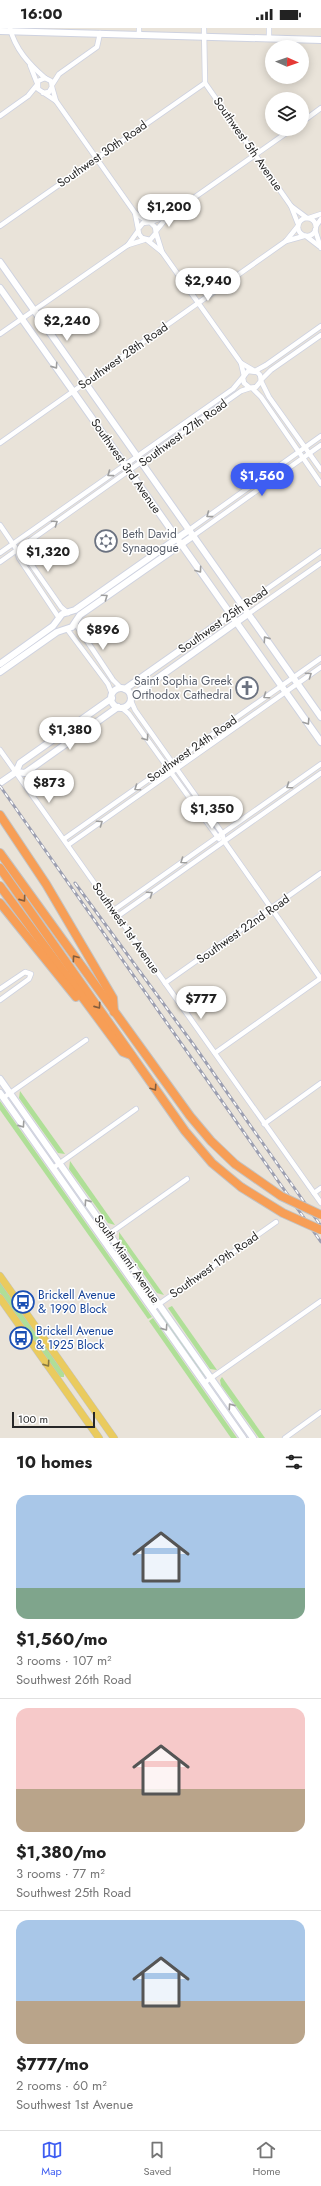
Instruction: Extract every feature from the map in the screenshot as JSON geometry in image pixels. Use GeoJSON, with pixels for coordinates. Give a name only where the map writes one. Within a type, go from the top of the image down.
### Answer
{"type":"FeatureCollection","features":[{"type":"Feature","properties":{"kind":"highway"},"geometry":{"type":"LineString","coordinates":[[0,815],[46,884],[113,998],[114,1013]]}},
{"type":"Feature","properties":{"kind":"highway"},"geometry":{"type":"LineString","coordinates":[[0,853],[114,1013],[200,1129],[235,1164],[281,1196],[321,1214]]}},
{"type":"Feature","properties":{"kind":"highway"},"geometry":{"type":"LineString","coordinates":[[0,868],[194,1142],[212,1163],[241,1187],[283,1213],[321,1230]]}},
{"type":"Feature","properties":{"kind":"highway"},"geometry":{"type":"LineString","coordinates":[[0,886],[123,1052],[133,1056]]}},
{"type":"Feature","properties":{"kind":"highway"},"geometry":{"type":"LineString","coordinates":[[0,903],[91,1015],[99,1020]]}},
{"type":"Feature","properties":{"kind":"main road"},"geometry":{"type":"LineString","coordinates":[[0,31],[10,29],[73,30],[100,33],[139,31],[204,36],[321,40]]}},
{"type":"Feature","properties":{"kind":"main road","name":"Southwest 3rd Avenue"},"geometry":{"type":"LineString","coordinates":[[0,262],[321,717]]}},
{"type":"Feature","properties":{"kind":"main road","name":"Southwest 3rd Avenue"},"geometry":{"type":"LineString","coordinates":[[0,288],[321,742]]}},
{"type":"Feature","properties":{"kind":"main road"},"geometry":{"type":"LineString","coordinates":[[0,664],[59,619],[63,614],[68,613],[189,530]]}},
{"type":"Feature","properties":{"kind":"main road"},"geometry":{"type":"LineString","coordinates":[[0,672],[66,629],[72,627],[80,615],[193,536]]}},
{"type":"Feature","properties":{"kind":"main road","name":"Southwest 25th Road"},"geometry":{"type":"LineString","coordinates":[[123,688],[243,606]]}},
{"type":"Feature","properties":{"kind":"main road"},"geometry":{"type":"LineString","coordinates":[[68,613],[74,617],[75,622]]}},
{"type":"Feature","properties":{"kind":"main road","name":"Southwest 25th Road"},"geometry":{"type":"LineString","coordinates":[[131,699],[248,614]]}},
{"type":"Feature","properties":{"kind":"main road"},"geometry":{"type":"LineString","coordinates":[[59,619],[61,626],[66,629]]}},
{"type":"Feature","properties":{"kind":"main road"},"geometry":{"type":"LineString","coordinates":[[0,783],[16,772],[20,763],[112,696],[116,690],[123,688],[131,699],[126,706],[120,707],[25,773],[16,772]]}},
{"type":"Feature","properties":{"kind":"main road"},"geometry":{"type":"LineString","coordinates":[[112,696],[120,707]]}},
{"type":"Feature","properties":{"kind":"main road","name":"South Miami Avenue"},"geometry":{"type":"LineString","coordinates":[[0,1079],[253,1438]]}},
{"type":"Feature","properties":{"kind":"main road","name":"South Miami Avenue"},"geometry":{"type":"LineString","coordinates":[[2,1096],[243,1438]]}},
{"type":"Feature","properties":{"kind":"main road"},"geometry":{"type":"LineString","coordinates":[[0,1276],[114,1438]]}},
{"type":"Feature","properties":{"kind":"main road"},"geometry":{"type":"LineString","coordinates":[[0,1300],[98,1438]]}},
{"type":"Feature","properties":{"kind":"main road"},"geometry":{"type":"LineString","coordinates":[[60,1383],[70,1375]]}},
{"type":"Feature","properties":{"kind":"main road"},"geometry":{"type":"LineString","coordinates":[[78,1408],[88,1401]]}},
{"type":"Feature","properties":{"kind":"street"},"geometry":{"type":"LineString","coordinates":[[204,28],[205,83]]}},
{"type":"Feature","properties":{"kind":"street"},"geometry":{"type":"LineString","coordinates":[[268,38],[269,28]]}},
{"type":"Feature","properties":{"kind":"street"},"geometry":{"type":"LineString","coordinates":[[10,29],[16,44],[30,65],[37,84],[42,92],[56,102],[135,213],[154,225],[162,252]]}},
{"type":"Feature","properties":{"kind":"street"},"geometry":{"type":"LineString","coordinates":[[0,116],[28,96],[40,79],[59,74],[97,47],[100,33]]}},
{"type":"Feature","properties":{"kind":"street"},"geometry":{"type":"LineString","coordinates":[[30,65],[46,78],[52,86],[56,102]]}},
{"type":"Feature","properties":{"kind":"street"},"geometry":{"type":"LineString","coordinates":[[28,96],[42,92],[49,92],[59,74]]}},
{"type":"Feature","properties":{"kind":"street","name":"Southwest 5th Avenue"},"geometry":{"type":"LineString","coordinates":[[205,83],[291,206],[298,225]]}},
{"type":"Feature","properties":{"kind":"street","name":"Southwest 30th Road"},"geometry":{"type":"LineString","coordinates":[[0,226],[205,83]]}},
{"type":"Feature","properties":{"kind":"street"},"geometry":{"type":"LineString","coordinates":[[309,117],[321,108]]}},
{"type":"Feature","properties":{"kind":"street"},"geometry":{"type":"LineString","coordinates":[[128,245],[141,225],[168,216],[282,136]]}},
{"type":"Feature","properties":{"kind":"street","name":"Southwest 5th Avenue"},"geometry":{"type":"LineString","coordinates":[[291,206],[308,218]]}},
{"type":"Feature","properties":{"kind":"street"},"geometry":{"type":"LineString","coordinates":[[135,213],[140,236],[162,252],[241,363],[246,385],[261,397],[321,484]]}},
{"type":"Feature","properties":{"kind":"street"},"geometry":{"type":"LineString","coordinates":[[321,214],[300,220],[298,225],[299,232],[321,247]]}},
{"type":"Feature","properties":{"kind":"street"},"geometry":{"type":"LineString","coordinates":[[0,334],[128,245],[154,237],[168,216]]}},
{"type":"Feature","properties":{"kind":"street"},"geometry":{"type":"LineString","coordinates":[[308,218],[313,220],[321,247]]}},
{"type":"Feature","properties":{"kind":"street"},"geometry":{"type":"LineString","coordinates":[[305,236],[312,234],[321,219]]}},
{"type":"Feature","properties":{"kind":"street","name":"Southwest 28th Road"},"geometry":{"type":"LineString","coordinates":[[0,443],[286,241],[298,225]]}},
{"type":"Feature","properties":{"kind":"street","name":"Southwest 28th Road"},"geometry":{"type":"LineString","coordinates":[[286,241],[305,236]]}},
{"type":"Feature","properties":{"kind":"street"},"geometry":{"type":"LineString","coordinates":[[244,377],[248,371],[254,371],[266,365],[321,326]]}},
{"type":"Feature","properties":{"kind":"street"},"geometry":{"type":"LineString","coordinates":[[251,388],[258,386],[271,370],[321,335]]}},
{"type":"Feature","properties":{"kind":"street"},"geometry":{"type":"LineString","coordinates":[[241,363],[259,373],[268,397],[321,470]]}},
{"type":"Feature","properties":{"kind":"street","name":"Southwest 27th Road"},"geometry":{"type":"LineString","coordinates":[[0,553],[124,464],[233,389],[244,377]]}},
{"type":"Feature","properties":{"kind":"street","name":"Southwest 27th Road"},"geometry":{"type":"LineString","coordinates":[[0,562],[241,392],[251,388]]}},
{"type":"Feature","properties":{"kind":"street"},"geometry":{"type":"LineString","coordinates":[[189,530],[321,436]]}},
{"type":"Feature","properties":{"kind":"street"},"geometry":{"type":"LineString","coordinates":[[193,536],[321,445]]}},
{"type":"Feature","properties":{"kind":"street"},"geometry":{"type":"LineString","coordinates":[[0,525],[17,550],[19,558],[59,619]]}},
{"type":"Feature","properties":{"kind":"street"},"geometry":{"type":"LineString","coordinates":[[17,550],[24,554],[61,607],[68,613]]}},
{"type":"Feature","properties":{"kind":"street","name":"Southwest 25th Road"},"geometry":{"type":"LineString","coordinates":[[243,606],[321,551]]}},
{"type":"Feature","properties":{"kind":"street","name":"Southwest 25th Road"},"geometry":{"type":"LineString","coordinates":[[248,614],[321,563]]}},
{"type":"Feature","properties":{"kind":"street"},"geometry":{"type":"LineString","coordinates":[[75,622],[113,680],[123,688]]}},
{"type":"Feature","properties":{"kind":"street"},"geometry":{"type":"LineString","coordinates":[[66,629],[108,684],[112,696]]}},
{"type":"Feature","properties":{"kind":"street","name":"Southwest 24th Road"},"geometry":{"type":"LineString","coordinates":[[64,839],[321,658]]}},
{"type":"Feature","properties":{"kind":"street","name":"Southwest 24th Road"},"geometry":{"type":"LineString","coordinates":[[68,845],[321,667]]}},
{"type":"Feature","properties":{"kind":"street"},"geometry":{"type":"LineString","coordinates":[[131,699],[133,708],[222,833],[224,841],[321,979],[215,1053]]}},
{"type":"Feature","properties":{"kind":"street"},"geometry":{"type":"LineString","coordinates":[[120,707],[129,714],[216,837],[224,841]]}},
{"type":"Feature","properties":{"kind":"street","name":"Southwest 1st Avenue"},"geometry":{"type":"LineString","coordinates":[[0,750],[321,1203]]}},
{"type":"Feature","properties":{"kind":"street"},"geometry":{"type":"LineString","coordinates":[[114,910],[321,764]]}},
{"type":"Feature","properties":{"kind":"street"},"geometry":{"type":"LineString","coordinates":[[118,916],[321,773]]}},
{"type":"Feature","properties":{"kind":"street","name":"Southwest 22nd Road"},"geometry":{"type":"LineString","coordinates":[[165,983],[321,874]]}},
{"type":"Feature","properties":{"kind":"street"},"geometry":{"type":"LineString","coordinates":[[0,989],[24,972],[31,974],[29,979],[0,1000]]}},
{"type":"Feature","properties":{"kind":"street"},"geometry":{"type":"LineString","coordinates":[[2,1096],[10,1093],[86,1040]]}},
{"type":"Feature","properties":{"kind":"street"},"geometry":{"type":"LineString","coordinates":[[264,1124],[321,1084]]}},
{"type":"Feature","properties":{"kind":"street"},"geometry":{"type":"LineString","coordinates":[[53,1168],[136,1109]]}},
{"type":"Feature","properties":{"kind":"street"},"geometry":{"type":"LineString","coordinates":[[102,1239],[187,1179]]}},
{"type":"Feature","properties":{"kind":"street"},"geometry":{"type":"LineString","coordinates":[[314,1194],[321,1188]]}},
{"type":"Feature","properties":{"kind":"street","name":"Southwest 19th Road"},"geometry":{"type":"LineString","coordinates":[[152,1308],[276,1222]]}},
{"type":"Feature","properties":{"kind":"street"},"geometry":{"type":"LineString","coordinates":[[204,1383],[321,1301]]}},
{"type":"Feature","properties":{"kind":"street"},"geometry":{"type":"LineString","coordinates":[[285,1438],[321,1412]]}},
{"type":"Feature","properties":{"kind":"green space"},"geometry":{"type":"Polygon","coordinates":[[[20,1091],[65,1154],[58,1153],[19,1098],[20,1091]]]}},
{"type":"Feature","properties":{"kind":"green space"},"geometry":{"type":"Polygon","coordinates":[[[0,1101],[152,1317],[148,1319],[0,1110],[0,1101]]]}},
{"type":"Feature","properties":{"kind":"green space"},"geometry":{"type":"Polygon","coordinates":[[[70,1161],[115,1225],[108,1223],[69,1169],[70,1161]]]}},
{"type":"Feature","properties":{"kind":"green space"},"geometry":{"type":"Polygon","coordinates":[[[119,1232],[164,1295],[157,1293],[119,1239],[119,1232]]]}},
{"type":"Feature","properties":{"kind":"green space"},"geometry":{"type":"Polygon","coordinates":[[[0,1282],[64,1373],[64,1377],[60,1377],[0,1293],[0,1282]]]}},
{"type":"Feature","properties":{"kind":"green space"},"geometry":{"type":"Polygon","coordinates":[[[172,1306],[217,1370],[210,1369],[168,1308],[172,1306]]]}},
{"type":"Feature","properties":{"kind":"green space"},"geometry":{"type":"Polygon","coordinates":[[[162,1312],[206,1376],[205,1377],[158,1315],[162,1312]]]}},
{"type":"Feature","properties":{"kind":"green space"},"geometry":{"type":"Polygon","coordinates":[[[153,1318],[237,1438],[231,1438],[149,1321],[153,1318]]]}},
{"type":"Feature","properties":{"kind":"green space"},"geometry":{"type":"Polygon","coordinates":[[[222,1377],[265,1438],[259,1438],[221,1385],[220,1380],[222,1377]]]}},
{"type":"Feature","properties":{"kind":"railway"},"geometry":{"type":"LineString","coordinates":[[0,786],[321,1242]]}},
{"type":"Feature","properties":{"kind":"railway"},"geometry":{"type":"LineString","coordinates":[[75,883],[193,1044],[321,1226]]}},
{"type":"Feature","properties":{"kind":"place","name":"Beth David Synagogue"},"geometry":{"type":"Point","coordinates":[106,541]}},
{"type":"Feature","properties":{"kind":"place","name":"Saint Sophia Greek Orthodox Cathedral"},"geometry":{"type":"Point","coordinates":[247,688]}},
{"type":"Feature","properties":{"kind":"place","name":"Brickell Avenue & 1990 Block"},"geometry":{"type":"Point","coordinates":[23,1302]}},
{"type":"Feature","properties":{"kind":"place","name":"Brickell Avenue & 1925 Block"},"geometry":{"type":"Point","coordinates":[21,1338]}}]}
